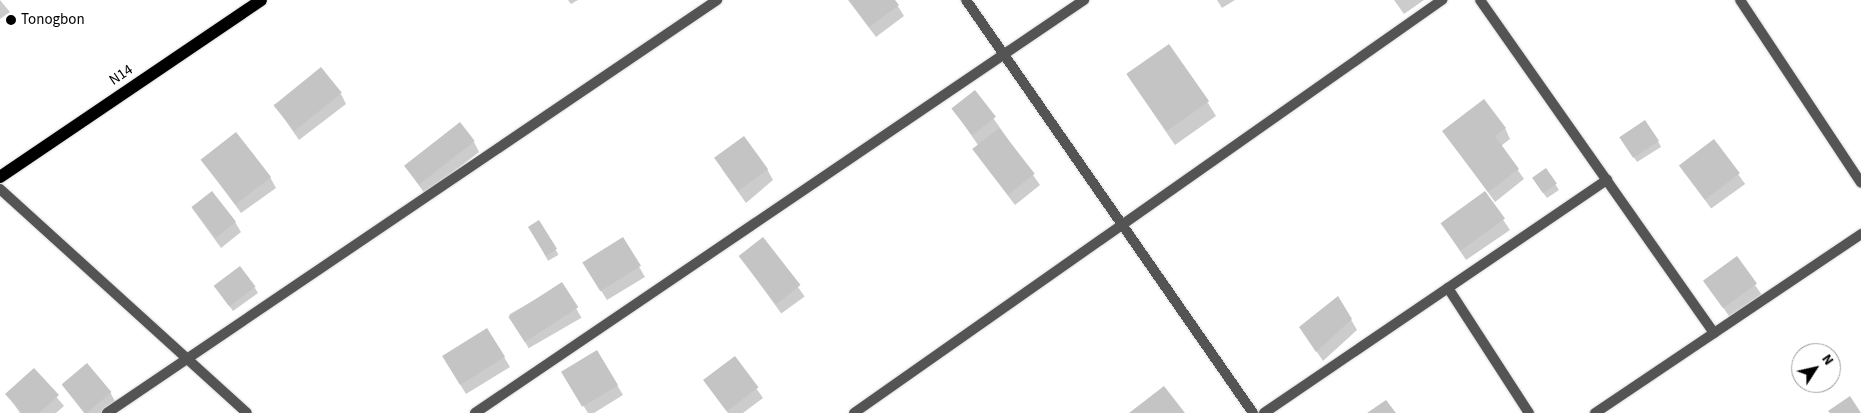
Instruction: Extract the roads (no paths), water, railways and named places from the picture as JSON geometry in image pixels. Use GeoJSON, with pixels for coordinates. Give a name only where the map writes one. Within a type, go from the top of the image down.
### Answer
{"type":"FeatureCollection","features":[{"type":"Feature","properties":{"kind":"main road","name":"N14"},"geometry":{"type":"LineString","coordinates":[[0,177],[261,0]]}},
{"type":"Feature","properties":{"kind":"street"},"geometry":{"type":"LineString","coordinates":[[107,413],[717,0]]}},
{"type":"Feature","properties":{"kind":"street"},"geometry":{"type":"LineString","coordinates":[[966,0],[1253,413]]}},
{"type":"Feature","properties":{"kind":"street"},"geometry":{"type":"LineString","coordinates":[[475,413],[1084,0]]}},
{"type":"Feature","properties":{"kind":"street"},"geometry":{"type":"LineString","coordinates":[[854,413],[1124,226],[1442,0]]}},
{"type":"Feature","properties":{"kind":"street"},"geometry":{"type":"LineString","coordinates":[[1480,0],[1714,333]]}},
{"type":"Feature","properties":{"kind":"street"},"geometry":{"type":"LineString","coordinates":[[1740,0],[1861,183]]}},
{"type":"Feature","properties":{"kind":"street"},"geometry":{"type":"LineString","coordinates":[[1264,413],[1607,180]]}},
{"type":"Feature","properties":{"kind":"street"},"geometry":{"type":"LineString","coordinates":[[0,189],[247,413]]}},
{"type":"Feature","properties":{"kind":"street"},"geometry":{"type":"LineString","coordinates":[[1595,413],[1861,234]]}},
{"type":"Feature","properties":{"kind":"street"},"geometry":{"type":"LineString","coordinates":[[1448,288],[1529,413]]}},
{"type":"Feature","properties":{"kind":"place","name":"Tonogbon"},"geometry":{"type":"Point","coordinates":[11,20]}}]}
